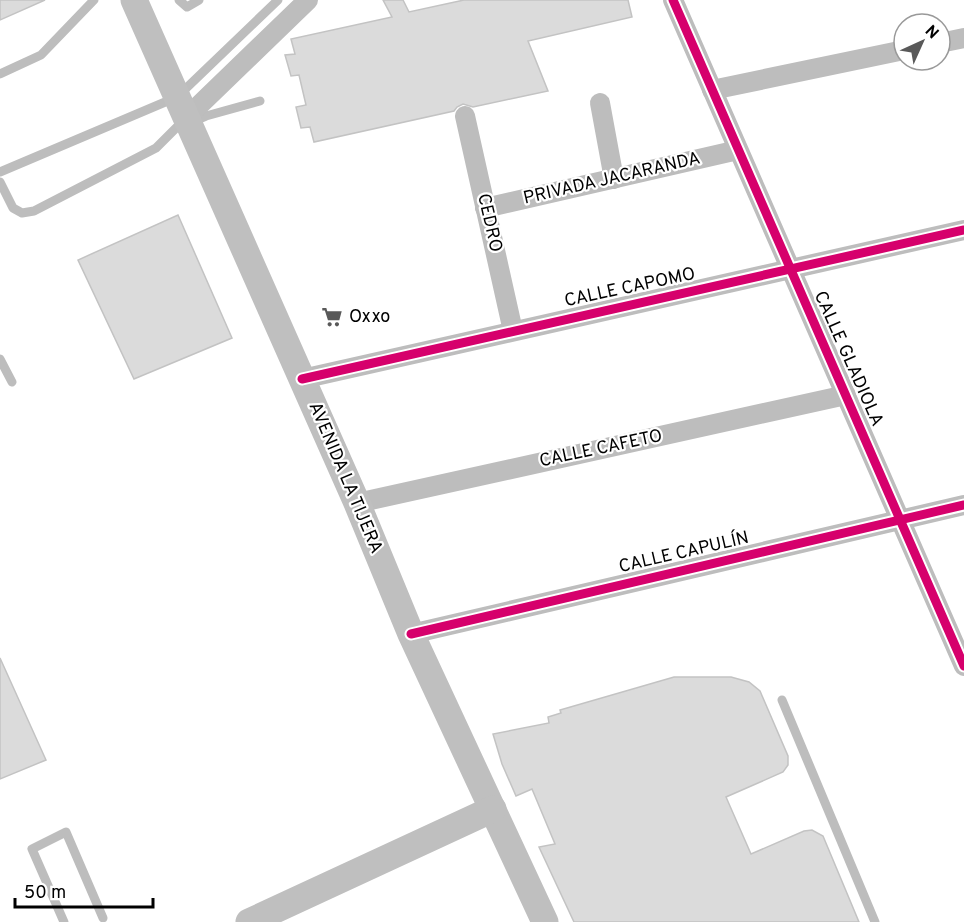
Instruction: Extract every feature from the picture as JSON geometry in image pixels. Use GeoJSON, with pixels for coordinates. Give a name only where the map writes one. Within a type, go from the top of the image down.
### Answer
{"type":"FeatureCollection","features":[{"type":"Feature","properties":{"kind":"main road","name":"AVENIDA LA TIJERA"},"geometry":{"type":"LineString","coordinates":[[134,0],[357,502],[411,634],[545,922]]}},
{"type":"Feature","properties":{"kind":"main road"},"geometry":{"type":"LineString","coordinates":[[249,922],[493,809]]}},
{"type":"Feature","properties":{"kind":"street"},"geometry":{"type":"LineString","coordinates":[[185,113],[308,0]]}},
{"type":"Feature","properties":{"kind":"street","name":"CALLE GLADIOLA"},"geometry":{"type":"LineString","coordinates":[[673,0],[964,666]]}},
{"type":"Feature","properties":{"kind":"street"},"geometry":{"type":"LineString","coordinates":[[712,90],[892,52]]}},
{"type":"Feature","properties":{"kind":"street"},"geometry":{"type":"LineString","coordinates":[[600,103],[614,178]]}},
{"type":"Feature","properties":{"kind":"street","name":"CEDRO"},"geometry":{"type":"LineString","coordinates":[[465,116],[513,331]]}},
{"type":"Feature","properties":{"kind":"street","name":"PRIVADA JACARANDA"},"geometry":{"type":"LineString","coordinates":[[485,208],[738,150]]}},
{"type":"Feature","properties":{"kind":"street","name":"CALLE CAPOMO"},"geometry":{"type":"LineString","coordinates":[[302,379],[964,230]]}},
{"type":"Feature","properties":{"kind":"street","name":"CALLE CAFETO"},"geometry":{"type":"LineString","coordinates":[[357,502],[846,395]]}},
{"type":"Feature","properties":{"kind":"street","name":"CALLE CAPULÍN"},"geometry":{"type":"LineString","coordinates":[[411,634],[964,505]]}},
{"type":"Feature","properties":{"kind":"lane"},"geometry":{"type":"LineString","coordinates":[[0,74],[41,55],[94,0]]}},
{"type":"Feature","properties":{"kind":"lane"},"geometry":{"type":"LineString","coordinates":[[178,0],[187,7],[199,0]]}},
{"type":"Feature","properties":{"kind":"lane"},"geometry":{"type":"LineString","coordinates":[[0,182],[13,208],[22,213],[34,211],[156,148],[278,0]]}},
{"type":"Feature","properties":{"kind":"lane"},"geometry":{"type":"LineString","coordinates":[[0,172],[185,113],[206,116],[260,101]]}},
{"type":"Feature","properties":{"kind":"lane"},"geometry":{"type":"LineString","coordinates":[[0,359],[12,382]]}},
{"type":"Feature","properties":{"kind":"lane"},"geometry":{"type":"LineString","coordinates":[[782,700],[875,922]]}},
{"type":"Feature","properties":{"kind":"lane"},"geometry":{"type":"LineString","coordinates":[[64,922],[32,849],[66,832],[104,918]]}},
{"type":"Feature","properties":{"kind":"building"},"geometry":{"type":"Polygon","coordinates":[[[0,0],[45,0],[0,20],[0,0]]]}},
{"type":"Feature","properties":{"kind":"building"},"geometry":{"type":"Polygon","coordinates":[[[383,0],[403,0],[409,12],[464,0],[628,0],[632,17],[528,41],[548,91],[473,107],[463,104],[454,111],[314,142],[310,127],[301,128],[296,107],[306,105],[299,75],[291,76],[285,55],[295,54],[291,39],[392,17],[383,0]]]}},
{"type":"Feature","properties":{"kind":"building"},"geometry":{"type":"Polygon","coordinates":[[[178,215],[232,338],[134,379],[78,260],[178,215]]]}},
{"type":"Feature","properties":{"kind":"building"},"geometry":{"type":"Polygon","coordinates":[[[0,658],[46,760],[0,779],[0,658]]]}},
{"type":"Feature","properties":{"kind":"building"},"geometry":{"type":"Polygon","coordinates":[[[674,677],[731,677],[749,682],[760,691],[788,756],[788,765],[783,772],[726,797],[751,854],[804,831],[812,830],[823,836],[859,922],[574,922],[539,847],[555,844],[532,789],[516,796],[502,764],[493,734],[549,723],[548,717],[561,713],[560,710],[674,677]]]}},
{"type":"Feature","properties":{"kind":"cycle path"},"geometry":{"type":"LineString","coordinates":[[673,0],[964,666]]}},
{"type":"Feature","properties":{"kind":"cycle path"},"geometry":{"type":"LineString","coordinates":[[302,379],[964,230]]}},
{"type":"Feature","properties":{"kind":"cycle path"},"geometry":{"type":"LineString","coordinates":[[411,634],[964,505]]}},
{"type":"Feature","properties":{"kind":"place","name":"Oxxo"},"geometry":{"type":"Point","coordinates":[332,317]}}]}
